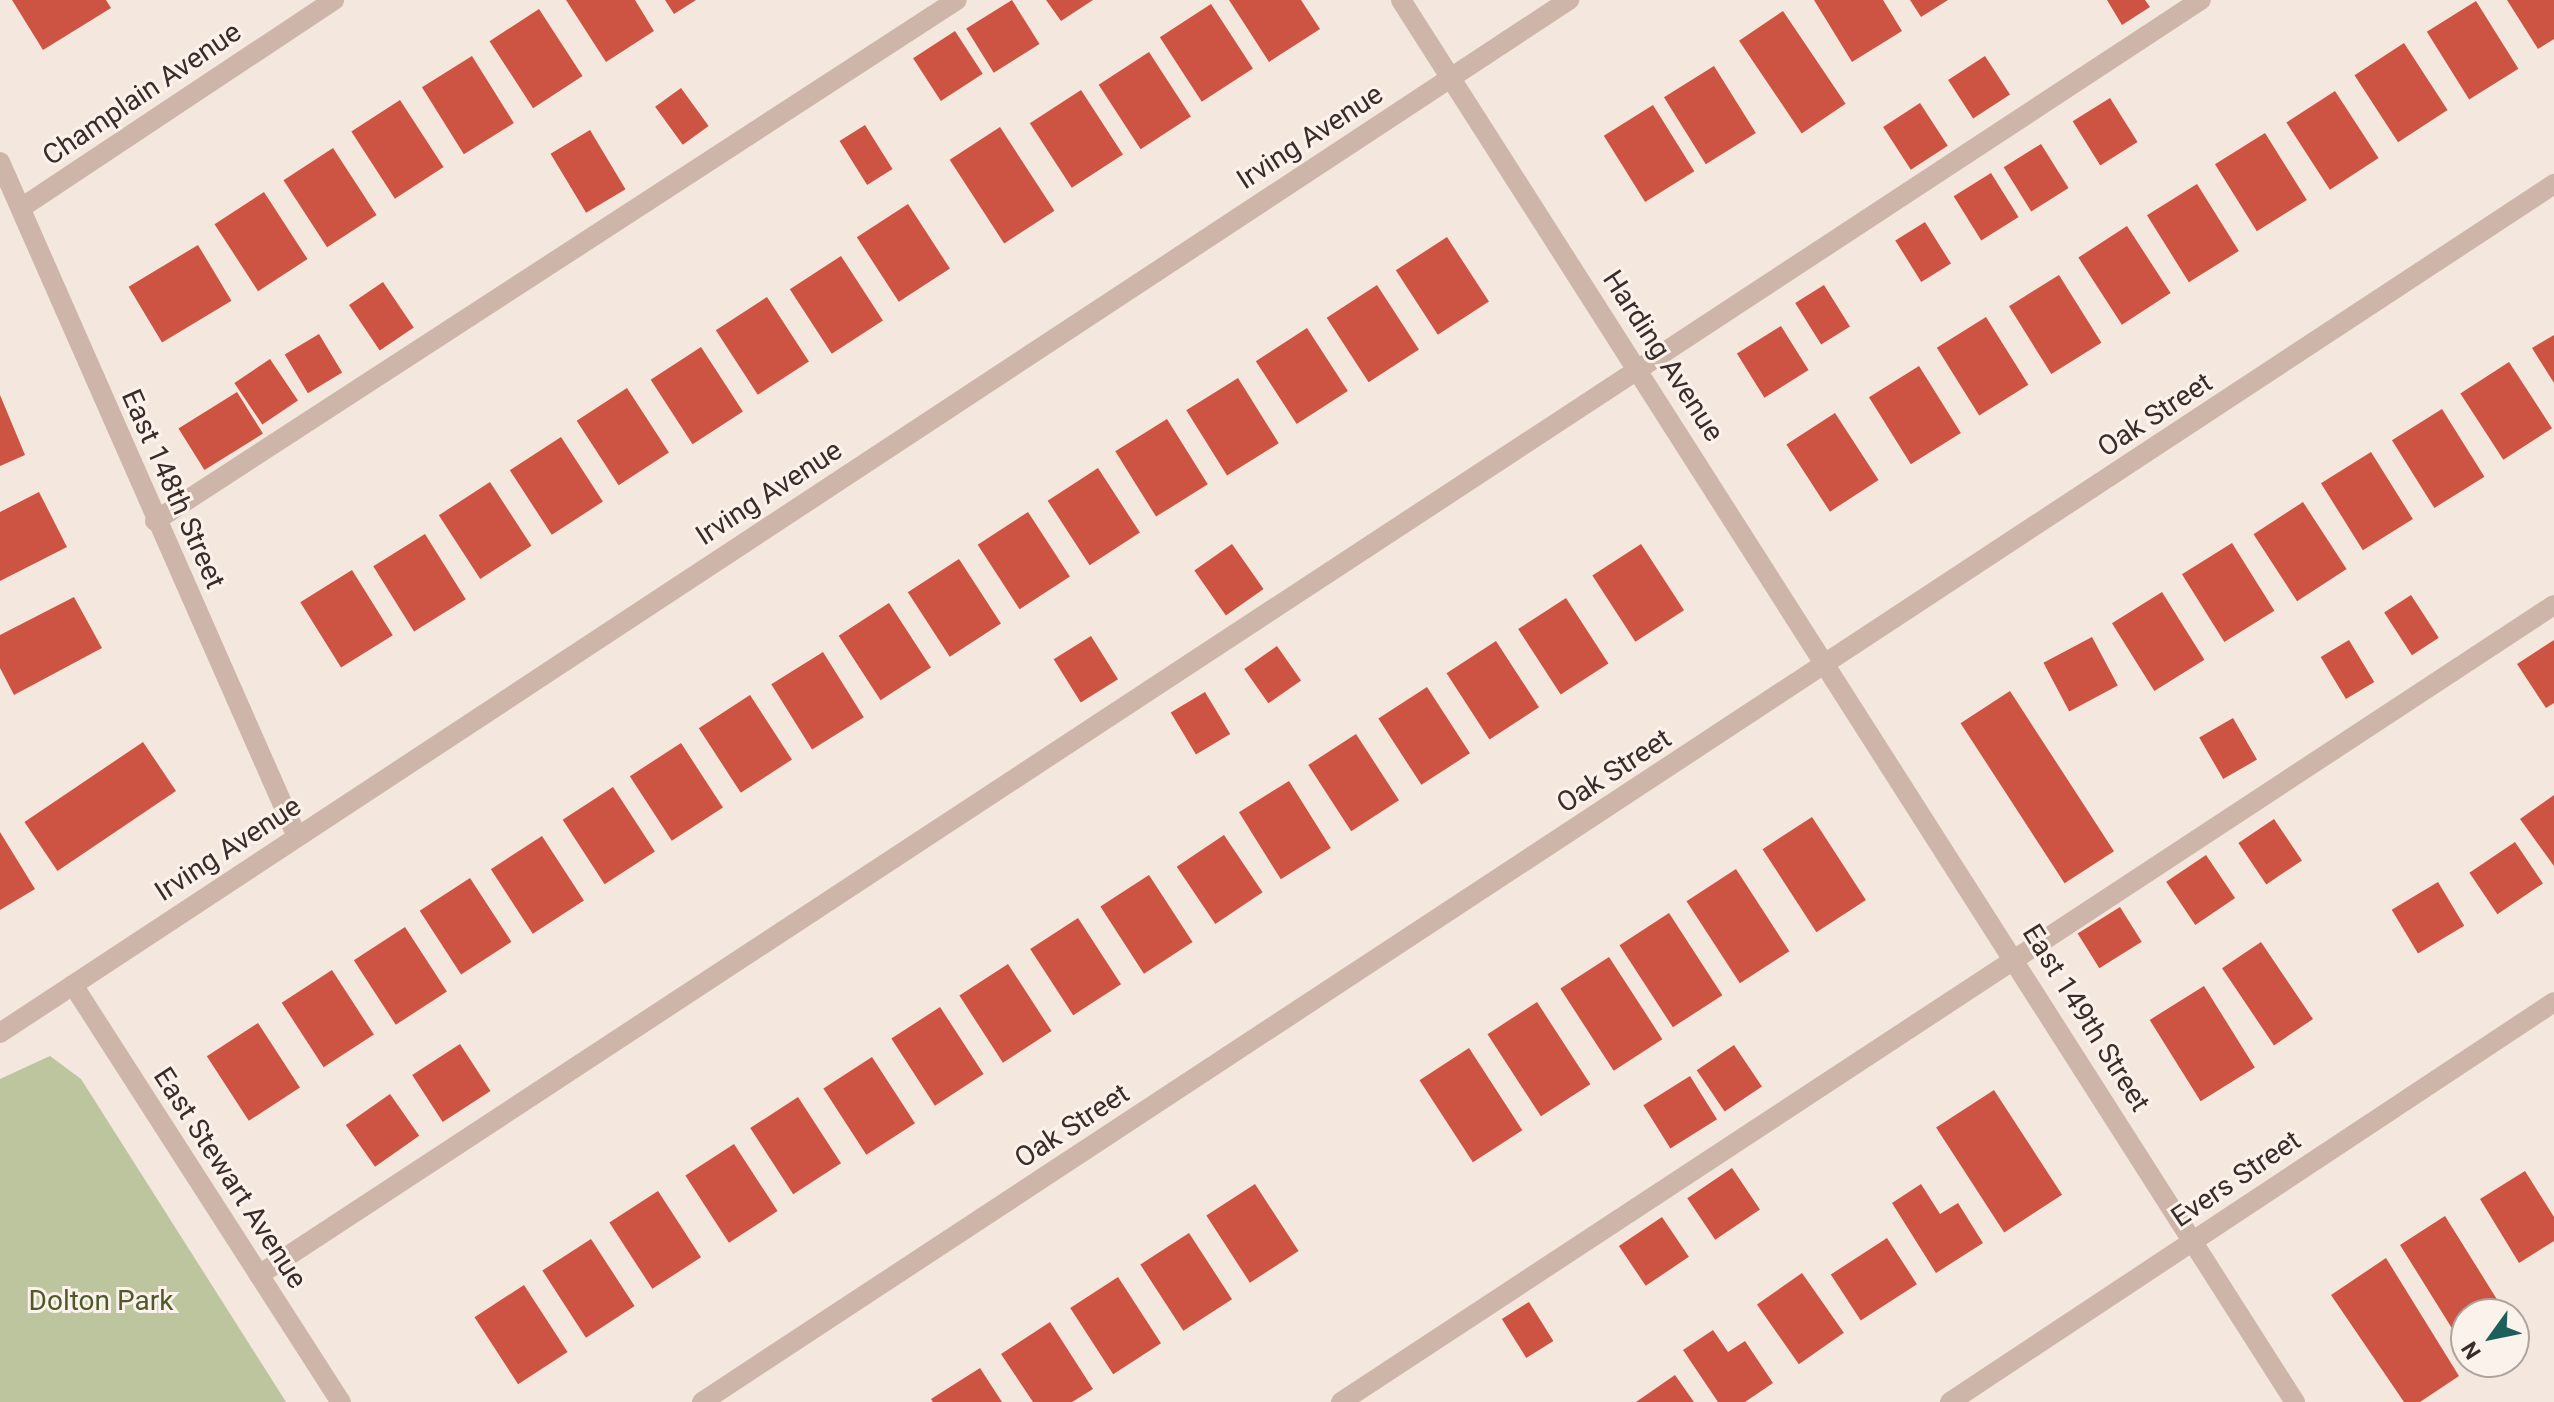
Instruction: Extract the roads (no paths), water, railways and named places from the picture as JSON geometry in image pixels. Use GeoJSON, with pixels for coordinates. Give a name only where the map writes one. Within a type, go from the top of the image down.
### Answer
{"type":"FeatureCollection","features":[{"type":"Feature","properties":{"kind":"street","name":"Champlain Avenue"},"geometry":{"type":"LineString","coordinates":[[21,208],[334,0]]}},
{"type":"Feature","properties":{"kind":"street"},"geometry":{"type":"LineString","coordinates":[[155,521],[957,0]]}},
{"type":"Feature","properties":{"kind":"street"},"geometry":{"type":"LineString","coordinates":[[1401,0],[1451,78]]}},
{"type":"Feature","properties":{"kind":"street","name":"Irving Avenue"},"geometry":{"type":"LineString","coordinates":[[0,1033],[1569,0]]}},
{"type":"Feature","properties":{"kind":"street"},"geometry":{"type":"LineString","coordinates":[[259,1275],[2201,0]]}},
{"type":"Feature","properties":{"kind":"street","name":"Harding Avenue"},"geometry":{"type":"LineString","coordinates":[[1451,78],[1828,664]]}},
{"type":"Feature","properties":{"kind":"street","name":"East 148th Street"},"geometry":{"type":"LineString","coordinates":[[0,162],[155,521],[297,837]]}},
{"type":"Feature","properties":{"kind":"street","name":"Oak Street"},"geometry":{"type":"LineString","coordinates":[[702,1402],[2554,184]]}},
{"type":"Feature","properties":{"kind":"street"},"geometry":{"type":"LineString","coordinates":[[1341,1402],[2554,605]]}},
{"type":"Feature","properties":{"kind":"street","name":"East 149th Street"},"geometry":{"type":"LineString","coordinates":[[1828,664],[2295,1402]]}},
{"type":"Feature","properties":{"kind":"street","name":"East Stewart Avenue"},"geometry":{"type":"LineString","coordinates":[[73,985],[341,1402]]}},
{"type":"Feature","properties":{"kind":"street","name":"Evers Street"},"geometry":{"type":"LineString","coordinates":[[1950,1402],[2554,1002]]}},
{"type":"Feature","properties":{"kind":"park label","name":"Dolton Park"},"geometry":{"type":"Point","coordinates":[101,1301]}}]}
